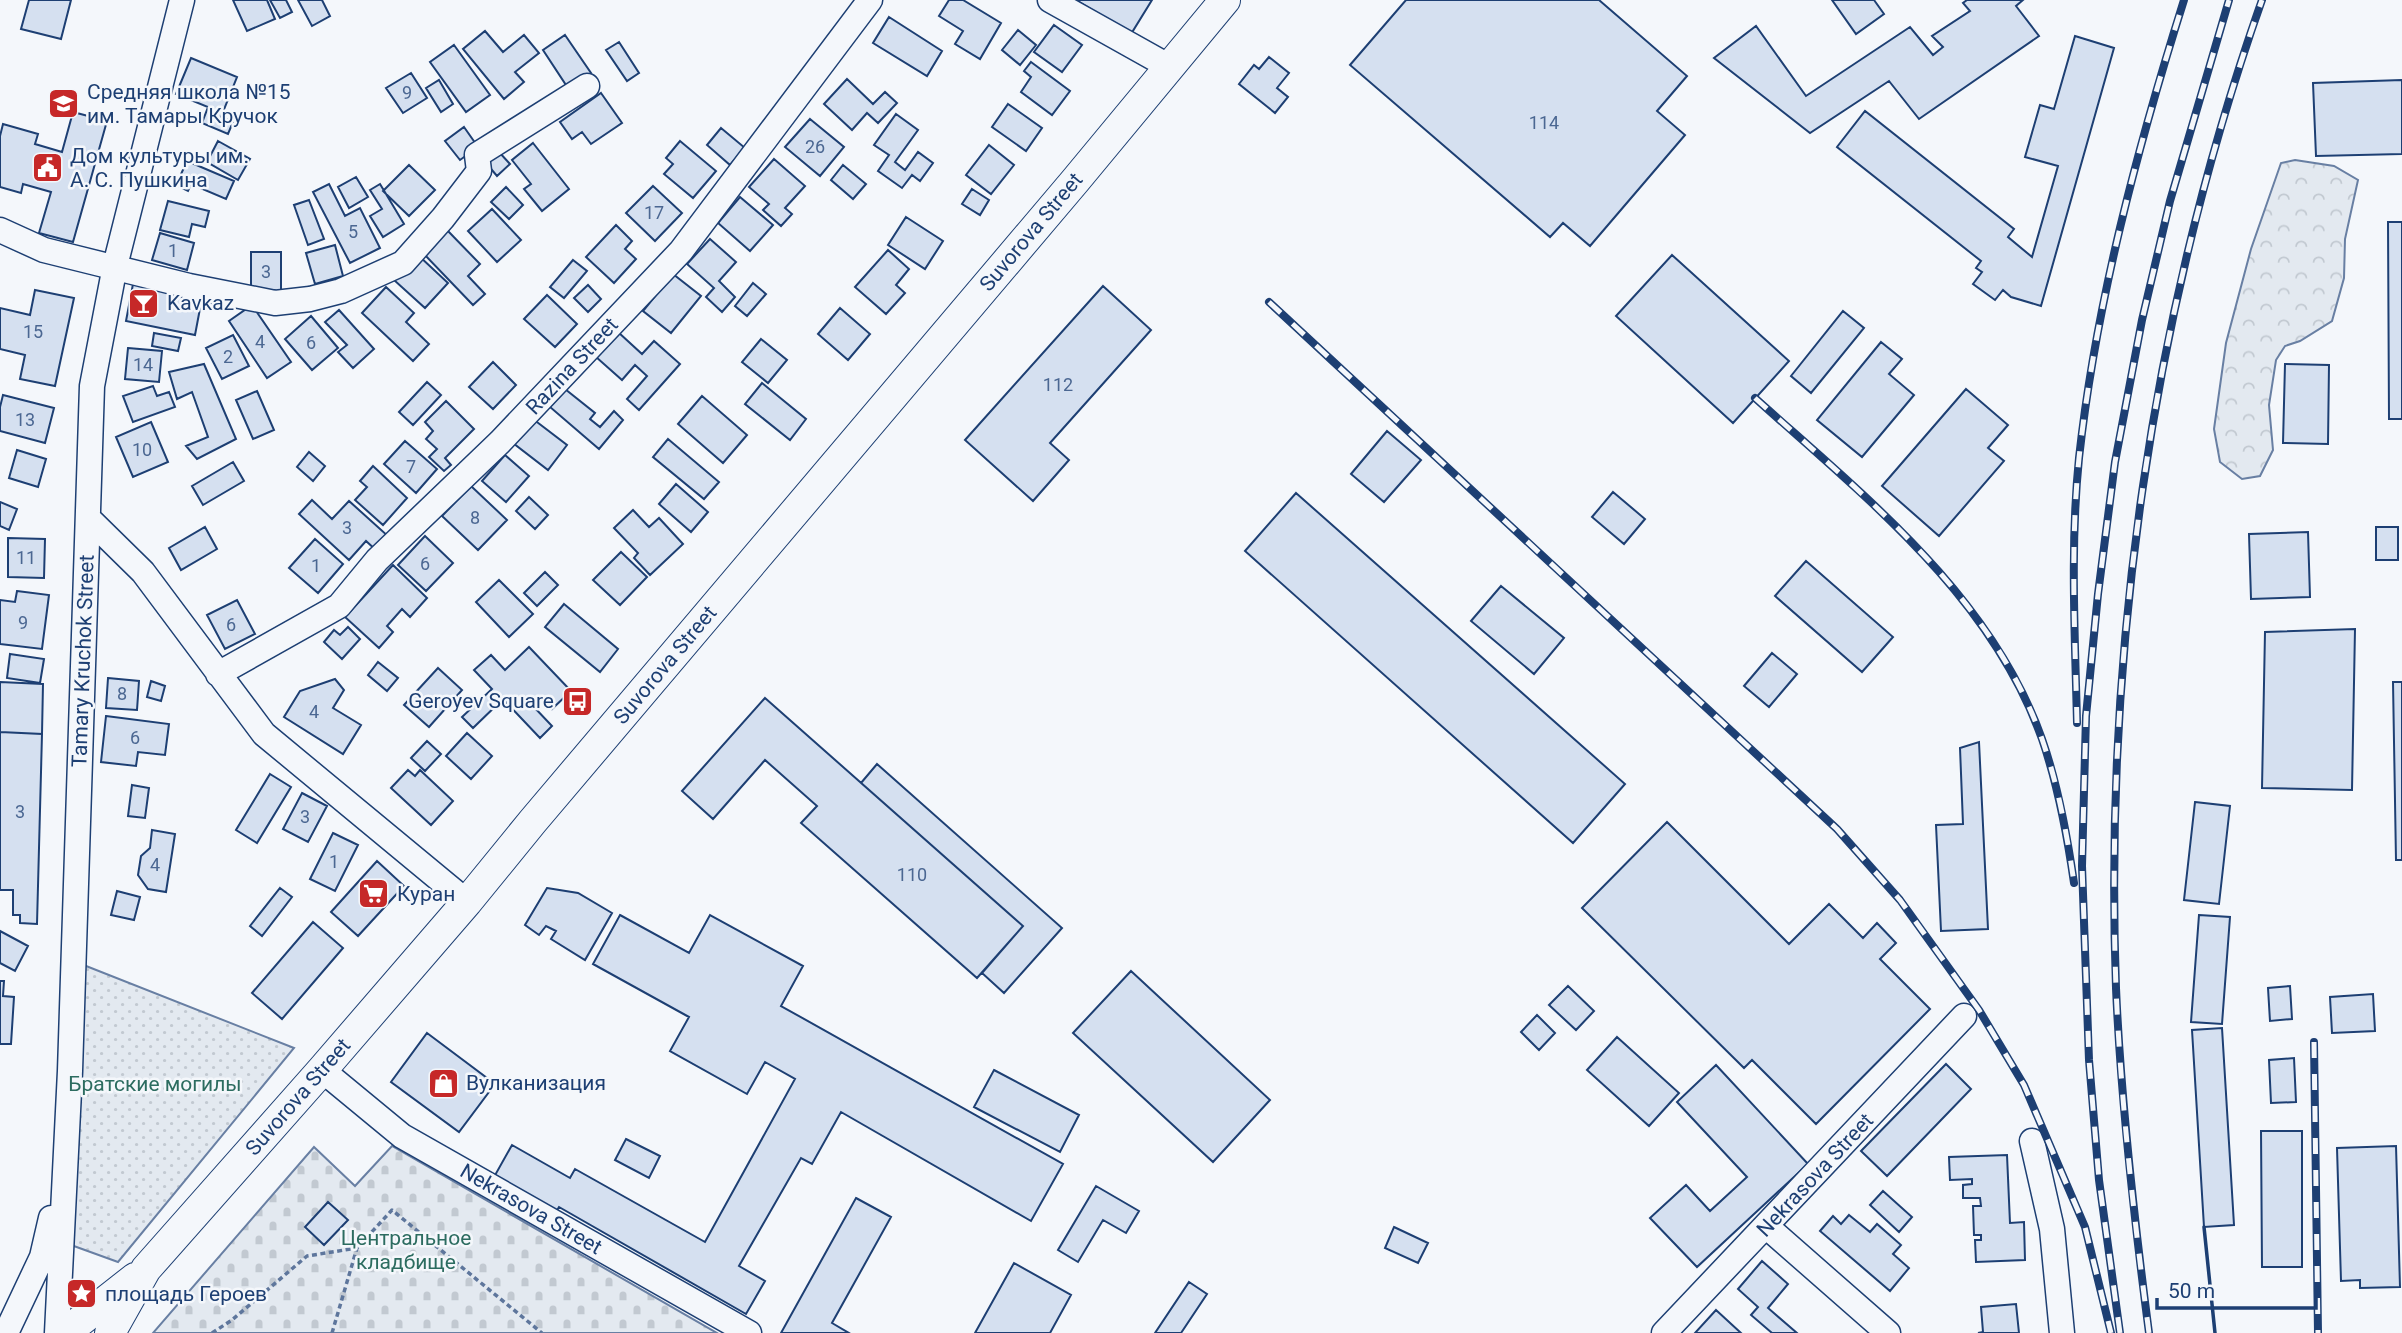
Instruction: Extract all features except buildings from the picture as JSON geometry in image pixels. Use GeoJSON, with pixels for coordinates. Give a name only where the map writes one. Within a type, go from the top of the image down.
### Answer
{"type":"FeatureCollection","features":[{"type":"Feature","properties":{"kind":"main road","name":"Suvorova Street"},"geometry":{"type":"LineString","coordinates":[[110,1333],[146,1269],[323,1070],[467,902],[1225,0]]}},
{"type":"Feature","properties":{"kind":"main road"},"geometry":{"type":"LineString","coordinates":[[65,1333],[146,1269]]}},
{"type":"Feature","properties":{"kind":"street","name":"Tamary Kruchok Street"},"geometry":{"type":"LineString","coordinates":[[57,1333],[66,1149],[92,386],[115,266],[182,0]]}},
{"type":"Feature","properties":{"kind":"street","name":"Razina Street"},"geometry":{"type":"LineString","coordinates":[[218,674],[339,606],[377,561],[500,442],[681,251],[870,0]]}},
{"type":"Feature","properties":{"kind":"street"},"geometry":{"type":"LineString","coordinates":[[1050,0],[1168,66]]}},
{"type":"Feature","properties":{"kind":"street"},"geometry":{"type":"LineString","coordinates":[[0,230],[44,250],[189,286],[275,303],[310,299],[341,291],[403,263],[443,218],[479,171],[477,155],[587,86]]}},
{"type":"Feature","properties":{"kind":"street"},"geometry":{"type":"LineString","coordinates":[[88,517],[144,572],[264,734],[467,902]]}},
{"type":"Feature","properties":{"kind":"street","name":"Nekrasova Street"},"geometry":{"type":"LineString","coordinates":[[1664,1333],[1964,1016]]}},
{"type":"Feature","properties":{"kind":"street","name":"Nekrasova Street"},"geometry":{"type":"LineString","coordinates":[[323,1070],[402,1136],[749,1333]]}},
{"type":"Feature","properties":{"kind":"street"},"geometry":{"type":"LineString","coordinates":[[2032,1141],[2052,1229],[2062,1333]]}},
{"type":"Feature","properties":{"kind":"street"},"geometry":{"type":"LineString","coordinates":[[6,1333],[42,1257],[66,1149]]}},
{"type":"Feature","properties":{"kind":"street"},"geometry":{"type":"LineString","coordinates":[[1766,1226],[1888,1333]]}},
{"type":"Feature","properties":{"kind":"path"},"geometry":{"type":"LineString","coordinates":[[332,1333],[357,1248],[392,1210],[542,1333]]}},
{"type":"Feature","properties":{"kind":"path"},"geometry":{"type":"LineString","coordinates":[[212,1333],[307,1256],[357,1248]]}},
{"type":"Feature","properties":{"kind":"green space"},"geometry":{"type":"Polygon","coordinates":[[[2295,160],[2334,166],[2358,180],[2345,239],[2344,278],[2332,321],[2300,341],[2285,346],[2276,360],[2269,405],[2273,450],[2260,476],[2242,479],[2220,462],[2214,429],[2226,343],[2251,249],[2281,163],[2295,160]]]}},
{"type":"Feature","properties":{"kind":"green space","name":"Братские могилы"},"geometry":{"type":"Polygon","coordinates":[[[81,964],[294,1048],[118,1262],[60,1241],[81,964]]]}},
{"type":"Feature","properties":{"kind":"green space","name":"Центральное кладбище"},"geometry":{"type":"Polygon","coordinates":[[[392,1146],[717,1333],[153,1333],[314,1147],[355,1186],[392,1146]]]}},
{"type":"Feature","properties":{"kind":"railway"},"geometry":{"type":"LineString","coordinates":[[2077,723],[2075,524],[2086,400],[2120,227],[2184,0]]}},
{"type":"Feature","properties":{"kind":"railway"},"geometry":{"type":"LineString","coordinates":[[2120,1333],[2099,1180],[2089,1060],[2082,866],[2086,716],[2115,462],[2142,320],[2170,201],[2229,0]]}},
{"type":"Feature","properties":{"kind":"railway"},"geometry":{"type":"LineString","coordinates":[[2149,1333],[2129,1161],[2116,988],[2114,863],[2118,737],[2128,612],[2143,487],[2164,363],[2191,240],[2223,119],[2262,0]]}},
{"type":"Feature","properties":{"kind":"railway"},"geometry":{"type":"LineString","coordinates":[[1269,302],[1837,829],[1900,900],[1979,1010],[2024,1085],[2085,1227],[2111,1333]]}},
{"type":"Feature","properties":{"kind":"railway"},"geometry":{"type":"LineString","coordinates":[[1755,398],[1881,511],[1958,594],[1991,639],[2020,687],[2042,739],[2053,774],[2074,883]]}},
{"type":"Feature","properties":{"kind":"railway"},"geometry":{"type":"LineString","coordinates":[[2314,1042],[2318,1333]]}},
{"type":"Feature","properties":{"kind":"wall"},"geometry":{"type":"LineString","coordinates":[[2204,1227],[2215,1333]]}},
{"type":"Feature","properties":{"kind":"place","name":"Средняя школа №15 им. Тамары Кручок"},"geometry":{"type":"Point","coordinates":[64,104]}},
{"type":"Feature","properties":{"kind":"place","name":"Дом культуры им. А. С. Пушкина"},"geometry":{"type":"Point","coordinates":[47,168]}},
{"type":"Feature","properties":{"kind":"place","name":"Kavkaz"},"geometry":{"type":"Point","coordinates":[144,303]}},
{"type":"Feature","properties":{"kind":"place","name":"Geroyev Square"},"geometry":{"type":"Point","coordinates":[577,701]}},
{"type":"Feature","properties":{"kind":"place","name":"Куран"},"geometry":{"type":"Point","coordinates":[374,894]}},
{"type":"Feature","properties":{"kind":"place","name":"Вулканизация"},"geometry":{"type":"Point","coordinates":[443,1083]}},
{"type":"Feature","properties":{"kind":"place","name":"площадь Героев"},"geometry":{"type":"Point","coordinates":[82,1294]}}]}
